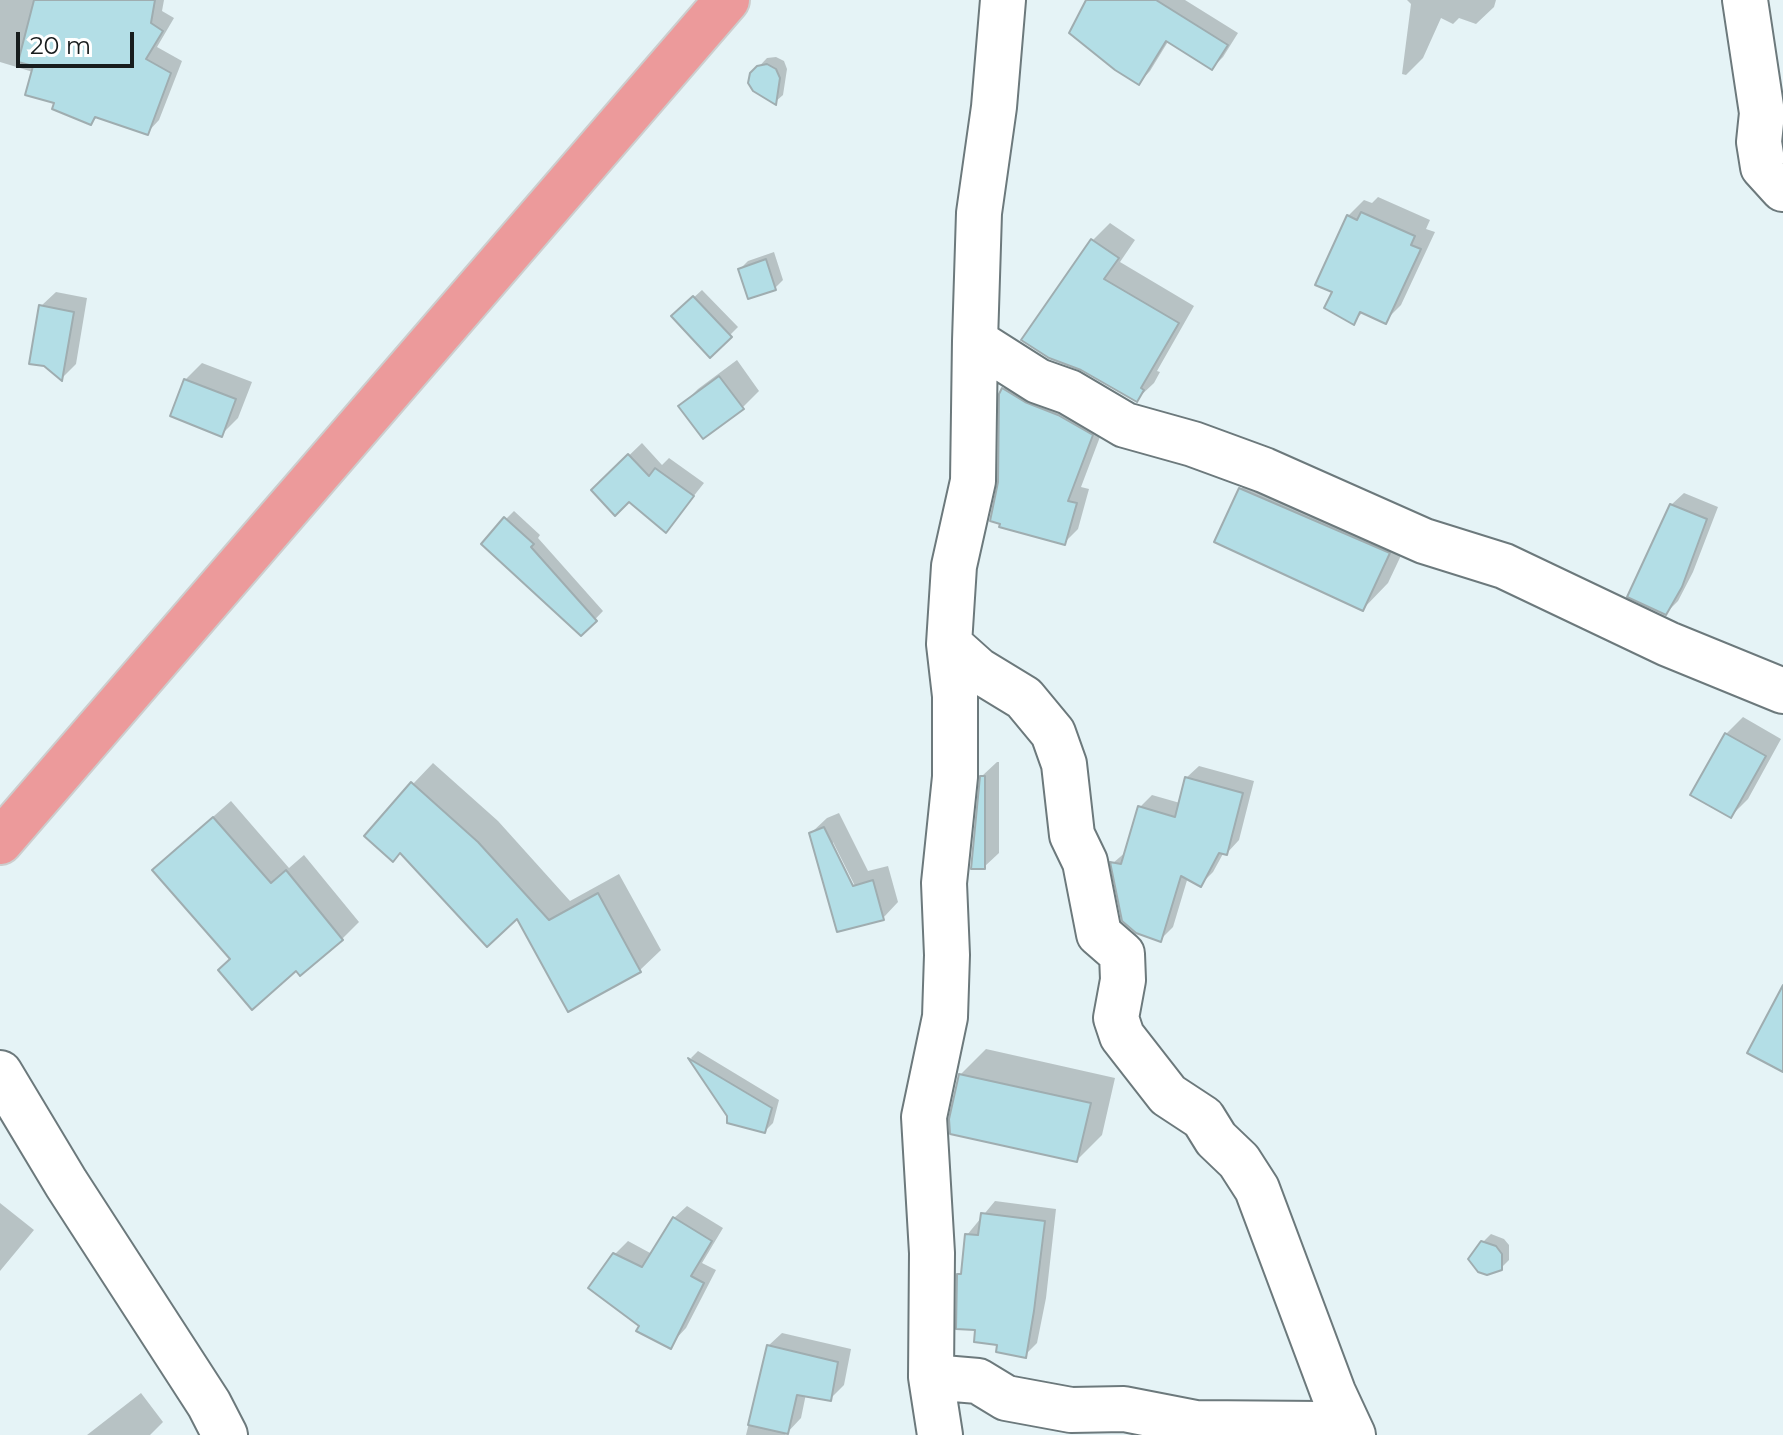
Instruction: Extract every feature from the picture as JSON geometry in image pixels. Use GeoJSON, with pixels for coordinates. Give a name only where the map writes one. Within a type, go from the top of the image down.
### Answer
{"type":"FeatureCollection","features":[{"type":"Feature","properties":{"kind":"main road"},"geometry":{"type":"LineString","coordinates":[[0,842],[727,0]]}},
{"type":"Feature","properties":{"kind":"street"},"geometry":{"type":"LineString","coordinates":[[940,1435],[931,1377],[932,1253],[924,1117],[945,1017],[947,955],[944,883],[955,777],[955,696],[949,644],[954,566],[973,481],[979,213],[994,107],[1003,0]]}},
{"type":"Feature","properties":{"kind":"street"},"geometry":{"type":"LineString","coordinates":[[1745,0],[1762,113],[1759,142],[1763,167],[1783,189]]}},
{"type":"Feature","properties":{"kind":"street"},"geometry":{"type":"LineString","coordinates":[[975,341],[1038,381],[1069,392],[1125,425],[1193,444],[1264,470],[1424,541],[1504,566],[1668,644],[1783,691]]}},
{"type":"Feature","properties":{"kind":"street"},"geometry":{"type":"LineString","coordinates":[[949,644],[978,670],[1024,698],[1053,733],[1064,764],[1072,835],[1085,862],[1099,934],[1122,954],[1123,980],[1116,1018],[1122,1036],[1168,1095],[1203,1118],[1216,1139],[1239,1161],[1257,1189],[1333,1392],[1353,1435]]}},
{"type":"Feature","properties":{"kind":"street"},"geometry":{"type":"LineString","coordinates":[[0,1073],[66,1183],[209,1404],[225,1435]]}},
{"type":"Feature","properties":{"kind":"street"},"geometry":{"type":"LineString","coordinates":[[931,1377],[978,1381],[1006,1398],[1071,1410],[1124,1409],[1196,1423],[1320,1424],[1341,1435]]}},
{"type":"Feature","properties":{"kind":"building"},"geometry":{"type":"Polygon","coordinates":[[[34,0],[155,0],[151,23],[163,31],[146,59],[171,73],[148,135],[95,117],[91,125],[52,109],[54,103],[25,95],[33,66],[18,62],[34,0]]]}},
{"type":"Feature","properties":{"kind":"building"},"geometry":{"type":"Polygon","coordinates":[[[1086,0],[1156,0],[1228,45],[1212,70],[1166,41],[1139,85],[1069,33],[1086,0]]]}},
{"type":"Feature","properties":{"kind":"building"},"geometry":{"type":"Polygon","coordinates":[[[767,64],[776,69],[780,78],[776,105],[753,91],[748,83],[750,73],[757,66],[767,64]]]}},
{"type":"Feature","properties":{"kind":"building"},"geometry":{"type":"Polygon","coordinates":[[[1361,212],[1415,236],[1411,245],[1421,249],[1386,324],[1360,312],[1354,325],[1324,308],[1332,292],[1315,285],[1347,215],[1357,220],[1361,212]]]}},
{"type":"Feature","properties":{"kind":"building"},"geometry":{"type":"Polygon","coordinates":[[[1091,239],[1119,258],[1104,279],[1179,323],[1141,388],[1144,390],[1137,402],[1081,370],[1049,358],[1021,340],[1091,239]]]}},
{"type":"Feature","properties":{"kind":"building"},"geometry":{"type":"Polygon","coordinates":[[[766,259],[776,290],[748,299],[738,269],[766,259]]]}},
{"type":"Feature","properties":{"kind":"building"},"geometry":{"type":"Polygon","coordinates":[[[693,296],[732,337],[710,358],[671,316],[693,296]]]}},
{"type":"Feature","properties":{"kind":"building"},"geometry":{"type":"Polygon","coordinates":[[[39,305],[74,312],[62,381],[44,366],[29,364],[39,305]]]}},
{"type":"Feature","properties":{"kind":"building"},"geometry":{"type":"Polygon","coordinates":[[[719,376],[744,409],[703,439],[678,406],[719,376]]]}},
{"type":"Feature","properties":{"kind":"building"},"geometry":{"type":"Polygon","coordinates":[[[184,379],[236,399],[222,437],[170,416],[184,379]]]}},
{"type":"Feature","properties":{"kind":"building"},"geometry":{"type":"Polygon","coordinates":[[[1002,388],[1093,435],[1068,501],[1077,503],[1065,545],[999,527],[1000,524],[990,521],[998,482],[999,394],[1002,388]]]}},
{"type":"Feature","properties":{"kind":"building"},"geometry":{"type":"Polygon","coordinates":[[[628,454],[649,476],[655,468],[694,496],[666,533],[629,502],[615,516],[591,490],[628,454]]]}},
{"type":"Feature","properties":{"kind":"building"},"geometry":{"type":"Polygon","coordinates":[[[1239,488],[1390,553],[1363,611],[1214,542],[1239,488]]]}},
{"type":"Feature","properties":{"kind":"building"},"geometry":{"type":"Polygon","coordinates":[[[1670,504],[1707,519],[1682,587],[1666,615],[1627,597],[1670,504]]]}},
{"type":"Feature","properties":{"kind":"building"},"geometry":{"type":"Polygon","coordinates":[[[504,517],[534,544],[531,547],[597,621],[581,636],[481,544],[504,517]]]}},
{"type":"Feature","properties":{"kind":"building"},"geometry":{"type":"Polygon","coordinates":[[[1725,733],[1766,756],[1731,818],[1690,795],[1725,733]]]}},
{"type":"Feature","properties":{"kind":"building"},"geometry":{"type":"Polygon","coordinates":[[[980,776],[985,776],[985,869],[971,869],[980,776]]]}},
{"type":"Feature","properties":{"kind":"building"},"geometry":{"type":"Polygon","coordinates":[[[1185,777],[1243,793],[1227,855],[1219,853],[1201,887],[1181,876],[1161,942],[1136,933],[1122,921],[1110,862],[1121,864],[1138,806],[1175,817],[1185,777]]]}},
{"type":"Feature","properties":{"kind":"building"},"geometry":{"type":"Polygon","coordinates":[[[411,782],[478,842],[549,920],[598,893],[641,972],[568,1012],[517,919],[487,947],[400,853],[393,862],[364,836],[411,782]]]}},
{"type":"Feature","properties":{"kind":"building"},"geometry":{"type":"Polygon","coordinates":[[[213,817],[271,883],[286,870],[343,940],[300,976],[296,971],[252,1010],[218,970],[230,959],[152,870],[213,817]]]}},
{"type":"Feature","properties":{"kind":"building"},"geometry":{"type":"Polygon","coordinates":[[[824,827],[853,886],[873,880],[884,920],[837,932],[809,833],[824,827]]]}},
{"type":"Feature","properties":{"kind":"building"},"geometry":{"type":"Polygon","coordinates":[[[1783,985],[1783,1072],[1747,1053],[1783,985]]]}},
{"type":"Feature","properties":{"kind":"building"},"geometry":{"type":"Polygon","coordinates":[[[688,1058],[772,1108],[765,1133],[727,1123],[727,1116],[688,1058]]]}},
{"type":"Feature","properties":{"kind":"building"},"geometry":{"type":"Polygon","coordinates":[[[959,1074],[1091,1103],[1077,1162],[950,1134],[949,1119],[959,1074]]]}},
{"type":"Feature","properties":{"kind":"building"},"geometry":{"type":"Polygon","coordinates":[[[981,1213],[1045,1221],[1026,1358],[996,1352],[997,1345],[974,1342],[975,1330],[956,1329],[957,1274],[961,1274],[965,1234],[978,1235],[981,1213]]]}},
{"type":"Feature","properties":{"kind":"building"},"geometry":{"type":"Polygon","coordinates":[[[673,1217],[712,1241],[691,1276],[704,1283],[671,1349],[636,1331],[639,1326],[588,1288],[613,1253],[642,1267],[673,1217]]]}},
{"type":"Feature","properties":{"kind":"building"},"geometry":{"type":"Polygon","coordinates":[[[1481,1241],[1496,1246],[1502,1254],[1502,1270],[1487,1275],[1478,1272],[1468,1259],[1481,1241]]]}},
{"type":"Feature","properties":{"kind":"building"},"geometry":{"type":"Polygon","coordinates":[[[767,1345],[838,1362],[831,1401],[797,1395],[788,1434],[748,1425],[767,1345]]]}}]}
